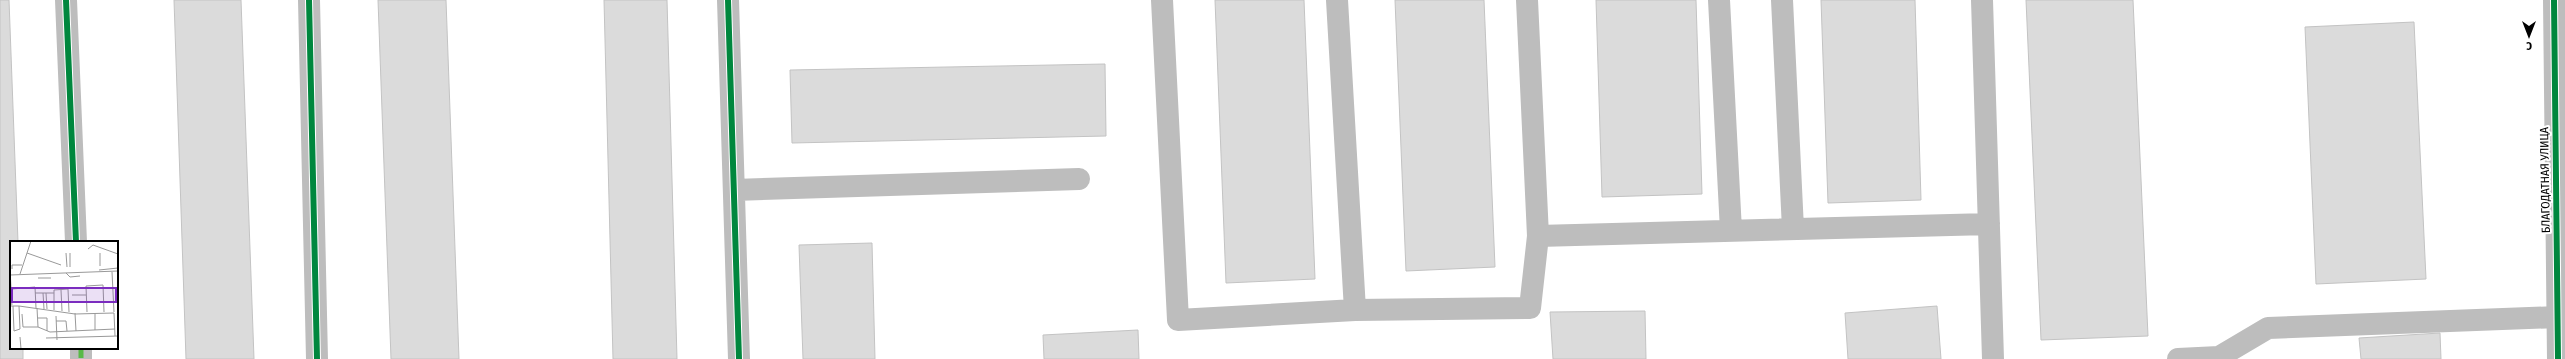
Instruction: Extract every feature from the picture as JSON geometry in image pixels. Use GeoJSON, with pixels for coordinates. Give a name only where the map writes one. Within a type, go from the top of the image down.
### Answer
{"type":"FeatureCollection","features":[{"type":"Feature","properties":{"kind":"street"},"geometry":{"type":"LineString","coordinates":[[66,0],[76,241]]}},
{"type":"Feature","properties":{"kind":"street"},"geometry":{"type":"LineString","coordinates":[[310,0],[317,359]]}},
{"type":"Feature","properties":{"kind":"street"},"geometry":{"type":"LineString","coordinates":[[728,0],[739,359]]}},
{"type":"Feature","properties":{"kind":"street"},"geometry":{"type":"LineString","coordinates":[[1162,0],[1178,320],[1355,310],[1530,308],[1538,236],[1526,0]]}},
{"type":"Feature","properties":{"kind":"street"},"geometry":{"type":"LineString","coordinates":[[1337,0],[1355,310]]}},
{"type":"Feature","properties":{"kind":"street"},"geometry":{"type":"LineString","coordinates":[[1719,0],[1732,231]]}},
{"type":"Feature","properties":{"kind":"street"},"geometry":{"type":"LineString","coordinates":[[1782,0],[1793,229]]}},
{"type":"Feature","properties":{"kind":"street"},"geometry":{"type":"LineString","coordinates":[[1982,0],[1994,359]]}},
{"type":"Feature","properties":{"kind":"street","name":"БЛАГОДАТНАЯ УЛИЦА"},"geometry":{"type":"LineString","coordinates":[[2554,0],[2558,359]]}},
{"type":"Feature","properties":{"kind":"street"},"geometry":{"type":"LineString","coordinates":[[734,190],[1078,179]]}},
{"type":"Feature","properties":{"kind":"street"},"geometry":{"type":"LineString","coordinates":[[1538,236],[1989,224]]}},
{"type":"Feature","properties":{"kind":"street"},"geometry":{"type":"LineString","coordinates":[[2178,359],[2219,357],[2268,328],[2558,317]]}},
{"type":"Feature","properties":{"kind":"building"},"geometry":{"type":"Polygon","coordinates":[[[0,0],[9,0],[18,241],[10,241],[10,349],[23,349],[23,359],[0,359],[0,0]]]}},
{"type":"Feature","properties":{"kind":"building"},"geometry":{"type":"Polygon","coordinates":[[[174,0],[241,0],[254,359],[186,359],[174,0]]]}},
{"type":"Feature","properties":{"kind":"building"},"geometry":{"type":"Polygon","coordinates":[[[378,0],[446,0],[459,359],[391,359],[378,0]]]}},
{"type":"Feature","properties":{"kind":"building"},"geometry":{"type":"Polygon","coordinates":[[[604,0],[667,0],[677,359],[613,359],[604,0]]]}},
{"type":"Feature","properties":{"kind":"building"},"geometry":{"type":"Polygon","coordinates":[[[1215,0],[1304,0],[1315,279],[1226,283],[1215,0]]]}},
{"type":"Feature","properties":{"kind":"building"},"geometry":{"type":"Polygon","coordinates":[[[1395,0],[1484,0],[1495,267],[1406,271],[1395,0]]]}},
{"type":"Feature","properties":{"kind":"building"},"geometry":{"type":"Polygon","coordinates":[[[1596,0],[1696,0],[1702,194],[1602,197],[1596,0]]]}},
{"type":"Feature","properties":{"kind":"building"},"geometry":{"type":"Polygon","coordinates":[[[1821,0],[1915,0],[1921,200],[1828,203],[1821,0]]]}},
{"type":"Feature","properties":{"kind":"building"},"geometry":{"type":"Polygon","coordinates":[[[2026,0],[2133,0],[2148,336],[2041,340],[2026,0]]]}},
{"type":"Feature","properties":{"kind":"building"},"geometry":{"type":"Polygon","coordinates":[[[2414,22],[2426,279],[2316,284],[2305,27],[2414,22]]]}},
{"type":"Feature","properties":{"kind":"building"},"geometry":{"type":"Polygon","coordinates":[[[1105,64],[1106,136],[792,143],[790,70],[1105,64]]]}},
{"type":"Feature","properties":{"kind":"building"},"geometry":{"type":"Polygon","coordinates":[[[872,243],[875,359],[803,359],[799,245],[872,243]]]}},
{"type":"Feature","properties":{"kind":"building"},"geometry":{"type":"Polygon","coordinates":[[[1937,306],[1941,359],[1848,359],[1845,313],[1937,306]]]}},
{"type":"Feature","properties":{"kind":"building"},"geometry":{"type":"Polygon","coordinates":[[[1645,311],[1646,359],[1553,359],[1550,312],[1645,311]]]}},
{"type":"Feature","properties":{"kind":"building"},"geometry":{"type":"Polygon","coordinates":[[[1138,330],[1139,359],[1044,359],[1043,335],[1138,330]]]}},
{"type":"Feature","properties":{"kind":"building"},"geometry":{"type":"Polygon","coordinates":[[[2440,333],[2441,359],[2361,359],[2359,338],[2440,333]]]}},
{"type":"Feature","properties":{"kind":"marked path"},"geometry":{"type":"LineString","coordinates":[[81,349],[81,359]]}},
{"type":"Feature","properties":{"kind":"cycle path"},"geometry":{"type":"LineString","coordinates":[[66,0],[76,241]]}},
{"type":"Feature","properties":{"kind":"cycle path"},"geometry":{"type":"LineString","coordinates":[[309,0],[317,359]]}},
{"type":"Feature","properties":{"kind":"cycle path"},"geometry":{"type":"LineString","coordinates":[[728,0],[739,359]]}},
{"type":"Feature","properties":{"kind":"cycle path"},"geometry":{"type":"LineString","coordinates":[[2554,0],[2558,359]]}}]}
